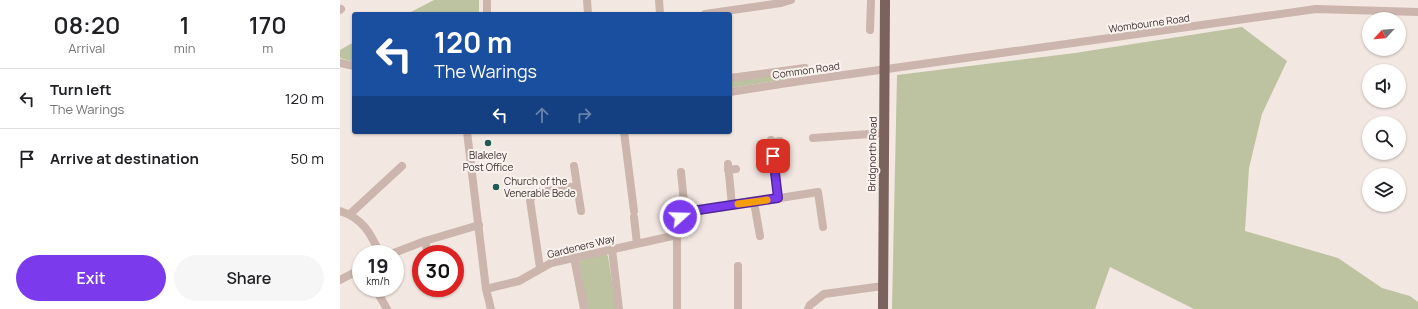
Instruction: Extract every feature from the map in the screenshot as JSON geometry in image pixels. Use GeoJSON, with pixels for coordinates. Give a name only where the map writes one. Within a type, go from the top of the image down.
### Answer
{"type":"FeatureCollection","features":[{"type":"Feature","properties":{"kind":"main road","name":"Bridgnorth Road"},"geometry":{"type":"LineString","coordinates":[[883,309],[885,0]]}},
{"type":"Feature","properties":{"kind":"street"},"geometry":{"type":"LineString","coordinates":[[587,0],[588,12]]}},
{"type":"Feature","properties":{"kind":"street"},"geometry":{"type":"LineString","coordinates":[[660,0],[660,12]]}},
{"type":"Feature","properties":{"kind":"street"},"geometry":{"type":"LineString","coordinates":[[719,12],[781,3],[791,0]]}},
{"type":"Feature","properties":{"kind":"street"},"geometry":{"type":"LineString","coordinates":[[870,30],[871,0]]}},
{"type":"Feature","properties":{"kind":"street","name":"Wombourne Road"},"geometry":{"type":"LineString","coordinates":[[884,70],[1316,9],[1418,12]]}},
{"type":"Feature","properties":{"kind":"street"},"geometry":{"type":"LineString","coordinates":[[340,63],[352,66]]}},
{"type":"Feature","properties":{"kind":"street","name":"Common Road"},"geometry":{"type":"LineString","coordinates":[[732,78],[802,69],[801,81]]}},
{"type":"Feature","properties":{"kind":"street","name":"Common Road"},"geometry":{"type":"LineString","coordinates":[[732,92],[884,70]]}},
{"type":"Feature","properties":{"kind":"street"},"geometry":{"type":"LineString","coordinates":[[468,134],[486,289],[492,309]]}},
{"type":"Feature","properties":{"kind":"street"},"geometry":{"type":"LineString","coordinates":[[624,134],[637,244]]}},
{"type":"Feature","properties":{"kind":"street"},"geometry":{"type":"LineString","coordinates":[[813,138],[884,134]]}},
{"type":"Feature","properties":{"kind":"street"},"geometry":{"type":"LineString","coordinates":[[824,138],[825,147]]}},
{"type":"Feature","properties":{"kind":"street"},"geometry":{"type":"LineString","coordinates":[[778,198],[771,141],[780,141]]}},
{"type":"Feature","properties":{"kind":"street"},"geometry":{"type":"LineString","coordinates":[[350,214],[402,166]]}},
{"type":"Feature","properties":{"kind":"street"},"geometry":{"type":"LineString","coordinates":[[574,166],[581,211]]}},
{"type":"Feature","properties":{"kind":"street"},"geometry":{"type":"LineString","coordinates":[[731,168],[732,205]]}},
{"type":"Feature","properties":{"kind":"street"},"geometry":{"type":"LineString","coordinates":[[681,172],[685,212]]}},
{"type":"Feature","properties":{"kind":"street"},"geometry":{"type":"LineString","coordinates":[[540,268],[530,200],[534,194],[537,193],[577,186]]}},
{"type":"Feature","properties":{"kind":"street"},"geometry":{"type":"LineString","coordinates":[[677,309],[678,220],[685,212],[818,192],[823,224],[813,223]]}},
{"type":"Feature","properties":{"kind":"street"},"geometry":{"type":"LineString","coordinates":[[754,202],[762,232]]}},
{"type":"Feature","properties":{"kind":"street"},"geometry":{"type":"LineString","coordinates":[[340,211],[350,214],[365,226],[376,245]]}},
{"type":"Feature","properties":{"kind":"street"},"geometry":{"type":"LineString","coordinates":[[404,249],[425,241],[479,225]]}},
{"type":"Feature","properties":{"kind":"street","name":"Gardeners Way"},"geometry":{"type":"LineString","coordinates":[[486,289],[518,282],[551,263],[677,236]]}},
{"type":"Feature","properties":{"kind":"street"},"geometry":{"type":"LineString","coordinates":[[425,241],[426,245]]}},
{"type":"Feature","properties":{"kind":"street"},"geometry":{"type":"LineString","coordinates":[[612,249],[620,309]]}},
{"type":"Feature","properties":{"kind":"street"},"geometry":{"type":"LineString","coordinates":[[574,257],[584,309]]}},
{"type":"Feature","properties":{"kind":"street"},"geometry":{"type":"LineString","coordinates":[[738,266],[738,309]]}},
{"type":"Feature","properties":{"kind":"street"},"geometry":{"type":"LineString","coordinates":[[340,280],[352,274]]}},
{"type":"Feature","properties":{"kind":"street"},"geometry":{"type":"LineString","coordinates":[[808,309],[810,305],[824,294],[883,286]]}},
{"type":"Feature","properties":{"kind":"street"},"geometry":{"type":"LineString","coordinates":[[380,297],[387,309]]}},
{"type":"Feature","properties":{"kind":"green space"},"geometry":{"type":"Polygon","coordinates":[[[434,0],[479,0],[479,12],[411,12],[434,0]]]}},
{"type":"Feature","properties":{"kind":"green space"},"geometry":{"type":"Polygon","coordinates":[[[1242,27],[1287,61],[1262,114],[1249,168],[1245,231],[1338,258],[1382,288],[1410,296],[1418,302],[1418,309],[1194,309],[1110,267],[1095,309],[892,309],[897,75],[1075,53],[1242,27]]]}},
{"type":"Feature","properties":{"kind":"green space"},"geometry":{"type":"Polygon","coordinates":[[[352,43],[352,61],[340,58],[340,50],[352,43]]]}},
{"type":"Feature","properties":{"kind":"green space"},"geometry":{"type":"Polygon","coordinates":[[[794,72],[796,75],[795,78],[732,88],[732,81],[794,72]]]}},
{"type":"Feature","properties":{"kind":"green space"},"geometry":{"type":"Polygon","coordinates":[[[606,254],[608,256],[616,309],[586,309],[578,264],[580,260],[606,254]]]}},
{"type":"Feature","properties":{"kind":"slow traffic"},"geometry":{"type":"LineString","coordinates":[[738,204],[767,200]]}},
{"type":"Feature","properties":{"kind":"place","name":"Blakeley Post Office"},"geometry":{"type":"Point","coordinates":[488,143]}},
{"type":"Feature","properties":{"kind":"place","name":"Church of the Venerable Bede"},"geometry":{"type":"Point","coordinates":[496,187]}},
{"type":"Feature","properties":{"kind":"route"},"geometry":{"type":"LineString","coordinates":[[680,217],[685,212],[778,198],[773,156]]}}]}
